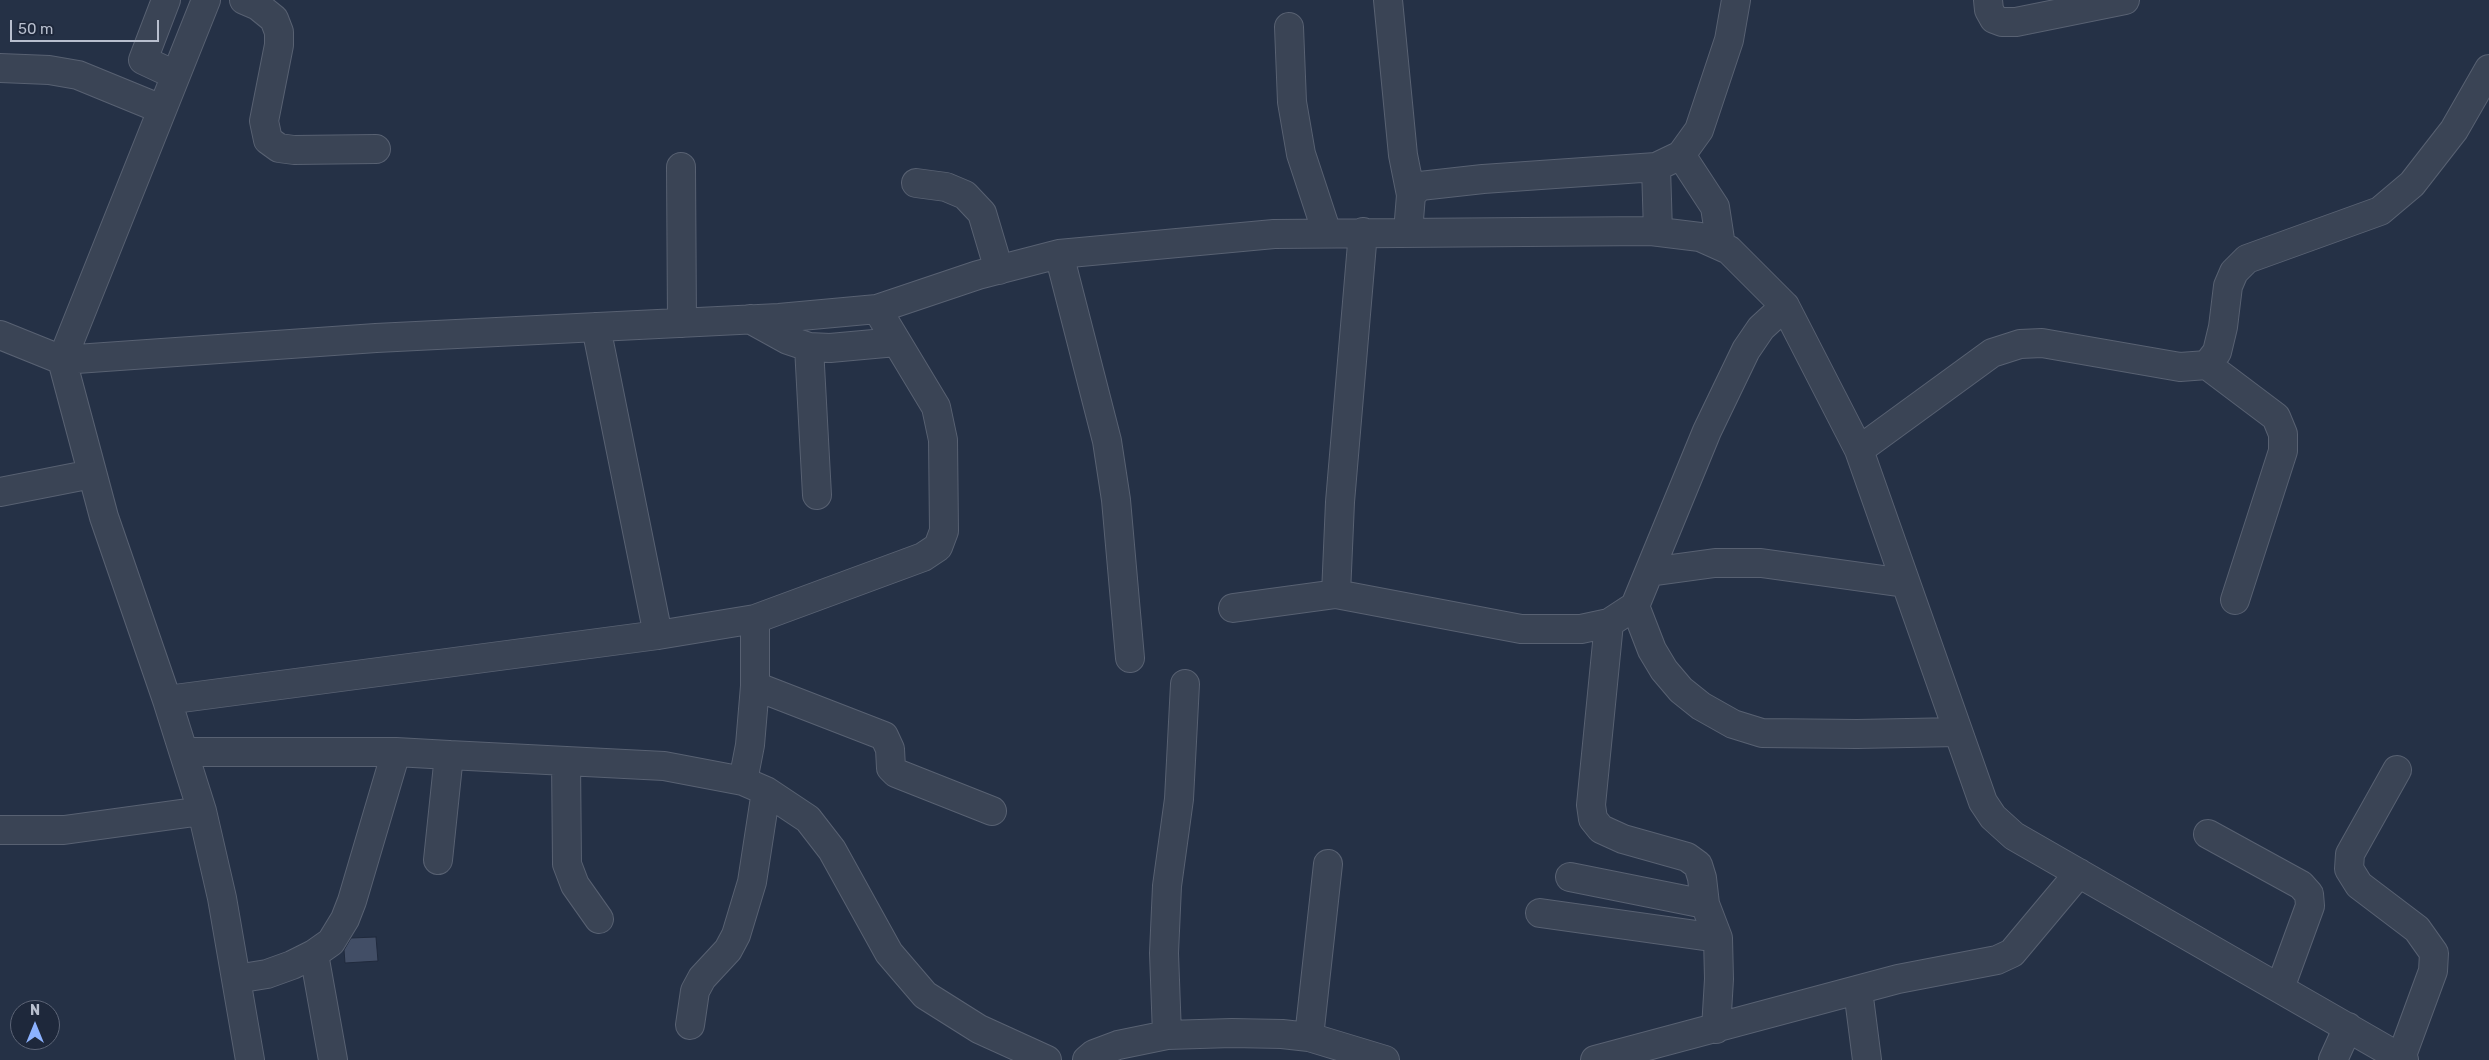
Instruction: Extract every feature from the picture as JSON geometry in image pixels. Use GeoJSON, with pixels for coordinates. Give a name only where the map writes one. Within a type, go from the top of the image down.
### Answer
{"type":"FeatureCollection","features":[{"type":"Feature","properties":{"kind":"street"},"geometry":{"type":"LineString","coordinates":[[166,0],[143,60],[175,75]]}},
{"type":"Feature","properties":{"kind":"street"},"geometry":{"type":"LineString","coordinates":[[206,0],[62,360],[104,517],[167,700],[202,812],[222,898],[250,1060]]}},
{"type":"Feature","properties":{"kind":"street"},"geometry":{"type":"LineString","coordinates":[[244,0],[258,6],[274,19],[279,32],[279,45],[264,121],[268,140],[279,148],[294,150],[376,150]]}},
{"type":"Feature","properties":{"kind":"street"},"geometry":{"type":"LineString","coordinates":[[1388,0],[1403,155],[1411,195],[1408,232]]}},
{"type":"Feature","properties":{"kind":"street"},"geometry":{"type":"LineString","coordinates":[[1411,195],[1420,186],[1439,182],[1656,167],[1681,155],[1699,130],[1729,40],[1736,0]]}},
{"type":"Feature","properties":{"kind":"street"},"geometry":{"type":"LineString","coordinates":[[1988,0],[1989,10],[1994,19],[2002,22],[2016,22],[2125,0]]}},
{"type":"Feature","properties":{"kind":"street"},"geometry":{"type":"LineString","coordinates":[[1289,27],[1292,102],[1301,154],[1327,233]]}},
{"type":"Feature","properties":{"kind":"street"},"geometry":{"type":"LineString","coordinates":[[0,68],[48,70],[78,76],[161,110]]}},
{"type":"Feature","properties":{"kind":"street"},"geometry":{"type":"LineString","coordinates":[[2207,365],[2217,352],[2223,327],[2228,286],[2234,272],[2247,260],[2380,211],[2412,184],[2454,130],[2489,69]]}},
{"type":"Feature","properties":{"kind":"street"},"geometry":{"type":"LineString","coordinates":[[1681,155],[1715,207],[1721,246]]}},
{"type":"Feature","properties":{"kind":"street"},"geometry":{"type":"LineString","coordinates":[[681,167],[682,323]]}},
{"type":"Feature","properties":{"kind":"street"},"geometry":{"type":"LineString","coordinates":[[1656,167],[1658,232]]}},
{"type":"Feature","properties":{"kind":"street"},"geometry":{"type":"LineString","coordinates":[[916,182],[946,187],[965,195],[982,213],[998,270]]}},
{"type":"Feature","properties":{"kind":"street"},"geometry":{"type":"LineString","coordinates":[[1336,594],[1340,502],[1363,232]]}},
{"type":"Feature","properties":{"kind":"street"},"geometry":{"type":"LineString","coordinates":[[0,335],[62,360],[376,338],[682,323],[877,309],[998,270],[1059,254],[1274,234],[1363,232],[1658,232],[1700,237],[1729,250],[1784,306],[1859,450],[1983,802],[1993,817],[2014,836],[2403,1059],[2433,971],[2434,953],[2417,929],[2358,886],[2348,869],[2350,854],[2396,770]]}},
{"type":"Feature","properties":{"kind":"street"},"geometry":{"type":"LineString","coordinates":[[1059,254],[1107,441],[1116,500],[1130,658]]}},
{"type":"Feature","properties":{"kind":"street"},"geometry":{"type":"LineString","coordinates":[[1233,608],[1336,594],[1521,630],[1581,629],[1609,622],[1635,606],[1707,431],[1746,350],[1760,328],[1784,306]]}},
{"type":"Feature","properties":{"kind":"street"},"geometry":{"type":"LineString","coordinates":[[167,700],[658,635],[755,618],[923,557],[938,546],[944,531],[943,440],[936,408],[877,309]]}},
{"type":"Feature","properties":{"kind":"street"},"geometry":{"type":"LineString","coordinates":[[750,319],[788,340],[809,347],[830,348],[896,342]]}},
{"type":"Feature","properties":{"kind":"street"},"geometry":{"type":"LineString","coordinates":[[596,327],[658,635]]}},
{"type":"Feature","properties":{"kind":"street"},"geometry":{"type":"LineString","coordinates":[[1859,450],[1992,353],[2020,344],[2042,343],[2180,368],[2207,365],[2276,417],[2283,434],[2283,451],[2235,600]]}},
{"type":"Feature","properties":{"kind":"street"},"geometry":{"type":"LineString","coordinates":[[809,347],[817,495]]}},
{"type":"Feature","properties":{"kind":"street"},"geometry":{"type":"LineString","coordinates":[[0,492],[92,474]]}},
{"type":"Feature","properties":{"kind":"street"},"geometry":{"type":"LineString","coordinates":[[1649,572],[1715,563],[1760,563],[1906,582]]}},
{"type":"Feature","properties":{"kind":"street"},"geometry":{"type":"LineString","coordinates":[[1635,606],[1652,650],[1670,677],[1681,690],[1701,706],[1733,724],[1762,733],[1958,732]]}},
{"type":"Feature","properties":{"kind":"street"},"geometry":{"type":"LineString","coordinates":[[690,1025],[695,991],[702,978],[728,950],[736,935],[752,882],[755,786],[750,745],[755,686],[755,618]]}},
{"type":"Feature","properties":{"kind":"street"},"geometry":{"type":"LineString","coordinates":[[1609,622],[1591,805],[1593,819],[1601,829],[1623,839],[1687,857],[1698,865],[1702,878],[1705,904],[1718,938],[1719,979],[1716,1029]]}},
{"type":"Feature","properties":{"kind":"street"},"geometry":{"type":"LineString","coordinates":[[1167,1035],[1164,952],[1166,896],[1179,799],[1185,684]]}},
{"type":"Feature","properties":{"kind":"street"},"geometry":{"type":"LineString","coordinates":[[755,686],[884,736],[888,743],[891,768],[896,774],[992,811]]}},
{"type":"Feature","properties":{"kind":"street"},"geometry":{"type":"LineString","coordinates":[[184,752],[396,752],[664,766],[755,786],[808,819],[832,850],[889,953],[925,995],[979,1029],[1047,1060]]}},
{"type":"Feature","properties":{"kind":"street"},"geometry":{"type":"LineString","coordinates":[[236,979],[267,974],[314,954],[331,942],[345,919],[352,901],[396,752]]}},
{"type":"Feature","properties":{"kind":"street"},"geometry":{"type":"LineString","coordinates":[[438,860],[448,755]]}},
{"type":"Feature","properties":{"kind":"street"},"geometry":{"type":"LineString","coordinates":[[566,761],[567,864],[575,885],[599,919]]}},
{"type":"Feature","properties":{"kind":"street"},"geometry":{"type":"LineString","coordinates":[[0,830],[64,830],[202,812]]}},
{"type":"Feature","properties":{"kind":"street"},"geometry":{"type":"LineString","coordinates":[[2208,834],[2301,886],[2309,894],[2310,906],[2280,988]]}},
{"type":"Feature","properties":{"kind":"street"},"geometry":{"type":"LineString","coordinates":[[1309,1037],[1328,864]]}},
{"type":"Feature","properties":{"kind":"street"},"geometry":{"type":"LineString","coordinates":[[1595,1060],[1898,979],[1997,960],[2012,954],[2078,873]]}},
{"type":"Feature","properties":{"kind":"street"},"geometry":{"type":"LineString","coordinates":[[1570,876],[1705,904]]}},
{"type":"Feature","properties":{"kind":"street"},"geometry":{"type":"LineString","coordinates":[[1540,912],[1718,938]]}},
{"type":"Feature","properties":{"kind":"street"},"geometry":{"type":"LineString","coordinates":[[314,954],[333,1060]]}},
{"type":"Feature","properties":{"kind":"street"},"geometry":{"type":"LineString","coordinates":[[1858,990],[1867,1060]]}},
{"type":"Feature","properties":{"kind":"street"},"geometry":{"type":"LineString","coordinates":[[2333,1060],[2348,1027]]}},
{"type":"Feature","properties":{"kind":"street"},"geometry":{"type":"LineString","coordinates":[[1087,1060],[1094,1054],[1118,1045],[1167,1035],[1242,1033],[1309,1037],[1344,1054],[1385,1060]]}},
{"type":"Feature","properties":{"kind":"building"},"geometry":{"type":"Polygon","coordinates":[[[376,937],[378,961],[345,963],[344,950],[351,938],[376,937]]]}}]}
